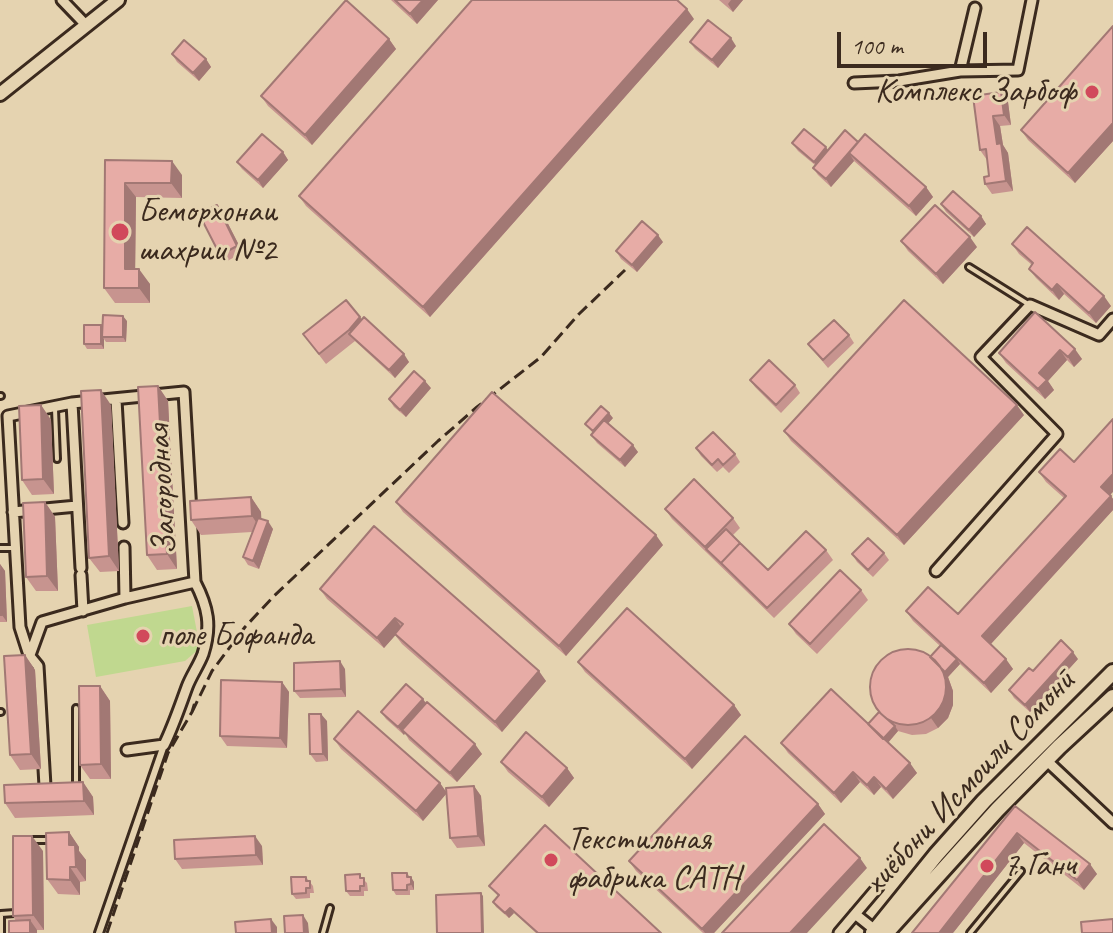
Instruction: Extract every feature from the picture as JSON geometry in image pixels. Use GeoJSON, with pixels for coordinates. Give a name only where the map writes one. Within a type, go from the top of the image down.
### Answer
{"type":"FeatureCollection","features":[{"type":"Feature","properties":{"kind":"highway","name":"хиёбони Исмоили Сомонӣ"},"geometry":{"type":"LineString","coordinates":[[878,932],[936,855],[984,801],[1113,672]]}},
{"type":"Feature","properties":{"kind":"highway","name":"хиёбони Исмоили Сомонӣ"},"geometry":{"type":"LineString","coordinates":[[878,932],[1046,760],[1113,697]]}},
{"type":"Feature","properties":{"kind":"main road"},"geometry":{"type":"LineString","coordinates":[[0,94],[118,0]]}},
{"type":"Feature","properties":{"kind":"street"},"geometry":{"type":"LineString","coordinates":[[62,0],[86,25]]}},
{"type":"Feature","properties":{"kind":"street"},"geometry":{"type":"LineString","coordinates":[[854,83],[899,81],[960,71],[1018,70],[1032,0]]}},
{"type":"Feature","properties":{"kind":"street"},"geometry":{"type":"LineString","coordinates":[[960,71],[975,8]]}},
{"type":"Feature","properties":{"kind":"street"},"geometry":{"type":"LineString","coordinates":[[936,571],[1057,434],[981,357],[1030,305],[1099,335],[1113,319]]}},
{"type":"Feature","properties":{"kind":"street","name":"Загородная"},"geometry":{"type":"LineString","coordinates":[[184,392],[195,582],[42,622],[29,655],[20,627],[8,416],[72,403],[184,392]]}},
{"type":"Feature","properties":{"kind":"street","name":"Загородная"},"geometry":{"type":"LineString","coordinates":[[116,400],[123,523]]}},
{"type":"Feature","properties":{"kind":"street"},"geometry":{"type":"LineString","coordinates":[[72,403],[83,611]]}},
{"type":"Feature","properties":{"kind":"street"},"geometry":{"type":"LineString","coordinates":[[13,512],[77,506]]}},
{"type":"Feature","properties":{"kind":"street"},"geometry":{"type":"LineString","coordinates":[[191,510],[203,509]]}},
{"type":"Feature","properties":{"kind":"street","name":"Загородная"},"geometry":{"type":"LineString","coordinates":[[124,547],[125,598]]}},
{"type":"Feature","properties":{"kind":"street"},"geometry":{"type":"LineString","coordinates":[[99,933],[164,745],[202,656],[208,624],[205,602],[195,582]]}},
{"type":"Feature","properties":{"kind":"street"},"geometry":{"type":"LineString","coordinates":[[15,660],[29,655],[38,666],[45,786]]}},
{"type":"Feature","properties":{"kind":"street"},"geometry":{"type":"LineString","coordinates":[[127,750],[164,745]]}},
{"type":"Feature","properties":{"kind":"street"},"geometry":{"type":"LineString","coordinates":[[1046,760],[1113,823]]}},
{"type":"Feature","properties":{"kind":"street"},"geometry":{"type":"LineString","coordinates":[[839,933],[878,887]]}},
{"type":"Feature","properties":{"kind":"street"},"geometry":{"type":"LineString","coordinates":[[855,914],[878,932]]}},
{"type":"Feature","properties":{"kind":"lane"},"geometry":{"type":"LineString","coordinates":[[969,267],[1030,305]]}},
{"type":"Feature","properties":{"kind":"lane"},"geometry":{"type":"LineString","coordinates":[[55,407],[57,459]]}},
{"type":"Feature","properties":{"kind":"lane"},"geometry":{"type":"LineString","coordinates":[[0,548],[15,548]]}},
{"type":"Feature","properties":{"kind":"lane"},"geometry":{"type":"LineString","coordinates":[[76,708],[76,786]]}},
{"type":"Feature","properties":{"kind":"lane"},"geometry":{"type":"LineString","coordinates":[[34,787],[45,786]]}},
{"type":"Feature","properties":{"kind":"lane"},"geometry":{"type":"LineString","coordinates":[[20,840],[59,840]]}},
{"type":"Feature","properties":{"kind":"lane"},"geometry":{"type":"LineString","coordinates":[[970,933],[1021,871]]}},
{"type":"Feature","properties":{"kind":"lane"},"geometry":{"type":"LineString","coordinates":[[323,933],[330,908]]}},
{"type":"Feature","properties":{"kind":"lane"},"geometry":{"type":"LineString","coordinates":[[1,933],[1,914],[20,912]]}},
{"type":"Feature","properties":{"kind":"green space","name":"поле Бофанда"},"geometry":{"type":"Polygon","coordinates":[[[192,606],[200,648],[185,661],[96,677],[87,625],[192,606]]]}},
{"type":"Feature","properties":{"kind":"building"},"geometry":{"type":"Polygon","coordinates":[[[346,0],[389,39],[305,135],[261,96],[346,0]]]}},
{"type":"Feature","properties":{"kind":"building"},"geometry":{"type":"Polygon","coordinates":[[[395,0],[423,0],[410,14],[395,0]]]}},
{"type":"Feature","properties":{"kind":"building"},"geometry":{"type":"Polygon","coordinates":[[[472,0],[677,0],[687,9],[423,307],[299,196],[472,0]]]}},
{"type":"Feature","properties":{"kind":"building"},"geometry":{"type":"Polygon","coordinates":[[[708,20],[731,38],[712,60],[690,42],[708,20]]]}},
{"type":"Feature","properties":{"kind":"building","name":"Комплекс Зарбоф"},"geometry":{"type":"Polygon","coordinates":[[[1113,26],[1113,123],[1068,173],[1021,130],[1113,26]]]}},
{"type":"Feature","properties":{"kind":"building"},"geometry":{"type":"Polygon","coordinates":[[[184,40],[206,59],[193,73],[172,54],[184,40]]]}},
{"type":"Feature","properties":{"kind":"building"},"geometry":{"type":"Polygon","coordinates":[[[1001,92],[1004,115],[993,116],[997,144],[1001,143],[1006,181],[985,184],[984,177],[989,176],[986,149],[980,150],[973,96],[1001,92]]]}},
{"type":"Feature","properties":{"kind":"building"},"geometry":{"type":"Polygon","coordinates":[[[804,129],[826,147],[814,162],[792,143],[804,129]]]}},
{"type":"Feature","properties":{"kind":"building"},"geometry":{"type":"Polygon","coordinates":[[[845,130],[858,142],[826,179],[813,168],[845,130]]]}},
{"type":"Feature","properties":{"kind":"building"},"geometry":{"type":"Polygon","coordinates":[[[262,134],[283,152],[258,180],[237,162],[262,134]]]}},
{"type":"Feature","properties":{"kind":"building"},"geometry":{"type":"Polygon","coordinates":[[[865,134],[926,187],[909,206],[849,153],[865,134]]]}},
{"type":"Feature","properties":{"kind":"building"},"geometry":{"type":"Polygon","coordinates":[[[105,160],[172,161],[171,183],[125,183],[125,269],[139,269],[139,288],[104,288],[105,160]]]}},
{"type":"Feature","properties":{"kind":"building"},"geometry":{"type":"Polygon","coordinates":[[[953,191],[981,216],[969,230],[941,204],[953,191]]]}},
{"type":"Feature","properties":{"kind":"building"},"geometry":{"type":"Polygon","coordinates":[[[217,205],[237,246],[220,255],[199,214],[217,205]]]}},
{"type":"Feature","properties":{"kind":"building"},"geometry":{"type":"Polygon","coordinates":[[[935,205],[970,237],[936,274],[901,241],[935,205]]]}},
{"type":"Feature","properties":{"kind":"building"},"geometry":{"type":"Polygon","coordinates":[[[642,221],[658,235],[632,265],[616,251],[642,221]]]}},
{"type":"Feature","properties":{"kind":"building"},"geometry":{"type":"Polygon","coordinates":[[[1027,227],[1104,296],[1089,313],[1057,284],[1052,290],[1029,269],[1033,263],[1012,244],[1027,227]]]}},
{"type":"Feature","properties":{"kind":"building"},"geometry":{"type":"Polygon","coordinates":[[[346,300],[360,317],[319,354],[303,334],[346,300]]]}},
{"type":"Feature","properties":{"kind":"building"},"geometry":{"type":"Polygon","coordinates":[[[904,300],[1017,405],[897,535],[784,431],[904,300]]]}},
{"type":"Feature","properties":{"kind":"building"},"geometry":{"type":"Polygon","coordinates":[[[1035,312],[1075,349],[1068,357],[1060,350],[1039,373],[1047,380],[1038,389],[999,353],[1035,312]]]}},
{"type":"Feature","properties":{"kind":"building"},"geometry":{"type":"Polygon","coordinates":[[[103,315],[123,316],[123,337],[102,337],[103,315]]]}},
{"type":"Feature","properties":{"kind":"building"},"geometry":{"type":"Polygon","coordinates":[[[364,317],[404,354],[389,370],[349,334],[364,317]]]}},
{"type":"Feature","properties":{"kind":"building"},"geometry":{"type":"Polygon","coordinates":[[[834,320],[849,335],[823,360],[808,344],[834,320]]]}},
{"type":"Feature","properties":{"kind":"building"},"geometry":{"type":"Polygon","coordinates":[[[84,325],[101,325],[101,344],[84,344],[84,325]]]}},
{"type":"Feature","properties":{"kind":"building"},"geometry":{"type":"Polygon","coordinates":[[[769,360],[795,385],[776,405],[750,380],[769,360]]]}},
{"type":"Feature","properties":{"kind":"building"},"geometry":{"type":"Polygon","coordinates":[[[414,371],[425,381],[400,410],[389,399],[414,371]]]}},
{"type":"Feature","properties":{"kind":"building"},"geometry":{"type":"Polygon","coordinates":[[[158,386],[167,554],[147,555],[138,387],[158,386]]]}},
{"type":"Feature","properties":{"kind":"building"},"geometry":{"type":"Polygon","coordinates":[[[101,390],[109,556],[89,558],[81,391],[101,390]]]}},
{"type":"Feature","properties":{"kind":"building"},"geometry":{"type":"Polygon","coordinates":[[[492,392],[656,535],[559,646],[396,502],[492,392]]]}},
{"type":"Feature","properties":{"kind":"building"},"geometry":{"type":"Polygon","coordinates":[[[41,405],[43,479],[22,480],[19,406],[41,405]]]}},
{"type":"Feature","properties":{"kind":"building"},"geometry":{"type":"Polygon","coordinates":[[[601,406],[609,413],[593,431],[585,424],[601,406]]]}},
{"type":"Feature","properties":{"kind":"building"},"geometry":{"type":"Polygon","coordinates":[[[1113,419],[1113,474],[1101,487],[1111,496],[982,636],[1006,659],[984,683],[906,611],[928,587],[958,614],[1066,496],[1039,472],[1060,449],[1074,462],[1113,419]]]}},
{"type":"Feature","properties":{"kind":"building"},"geometry":{"type":"Polygon","coordinates":[[[604,420],[633,445],[620,460],[591,435],[604,420]]]}},
{"type":"Feature","properties":{"kind":"building"},"geometry":{"type":"Polygon","coordinates":[[[713,432],[735,454],[723,465],[718,459],[712,465],[696,448],[713,432]]]}},
{"type":"Feature","properties":{"kind":"building"},"geometry":{"type":"Polygon","coordinates":[[[694,479],[733,518],[705,547],[665,509],[694,479]]]}},
{"type":"Feature","properties":{"kind":"building"},"geometry":{"type":"Polygon","coordinates":[[[251,497],[252,516],[191,520],[190,501],[251,497]]]}},
{"type":"Feature","properties":{"kind":"building"},"geometry":{"type":"Polygon","coordinates":[[[45,502],[47,576],[26,577],[23,503],[45,502]]]}},
{"type":"Feature","properties":{"kind":"building"},"geometry":{"type":"Polygon","coordinates":[[[258,518],[268,521],[253,561],[243,557],[258,518]]]}},
{"type":"Feature","properties":{"kind":"building"},"geometry":{"type":"Polygon","coordinates":[[[374,526],[539,671],[495,722],[395,634],[403,624],[395,618],[377,638],[320,589],[374,526]]]}},
{"type":"Feature","properties":{"kind":"building"},"geometry":{"type":"Polygon","coordinates":[[[726,529],[740,543],[721,563],[723,565],[706,549],[726,529]]]}},
{"type":"Feature","properties":{"kind":"building"},"geometry":{"type":"Polygon","coordinates":[[[806,531],[826,550],[767,608],[721,563],[740,543],[768,570],[806,531]]]}},
{"type":"Feature","properties":{"kind":"building"},"geometry":{"type":"Polygon","coordinates":[[[868,538],[884,553],[868,570],[852,554],[868,538]]]}},
{"type":"Feature","properties":{"kind":"building"},"geometry":{"type":"Polygon","coordinates":[[[0,570],[2,615],[0,615],[0,570]]]}},
{"type":"Feature","properties":{"kind":"building"},"geometry":{"type":"Polygon","coordinates":[[[840,570],[861,590],[810,644],[789,624],[840,570]]]}},
{"type":"Feature","properties":{"kind":"building"},"geometry":{"type":"Polygon","coordinates":[[[627,608],[734,705],[685,759],[578,662],[627,608]]]}},
{"type":"Feature","properties":{"kind":"building"},"geometry":{"type":"Polygon","coordinates":[[[1061,640],[1073,652],[1025,705],[1009,690],[1029,668],[1033,671],[1061,640]]]}},
{"type":"Feature","properties":{"kind":"building"},"geometry":{"type":"Polygon","coordinates":[[[941,645],[957,659],[945,672],[930,657],[941,645]]]}},
{"type":"Feature","properties":{"kind":"building"},"geometry":{"type":"Polygon","coordinates":[[[908,649],[922,652],[935,660],[943,673],[946,687],[943,701],[935,714],[922,722],[908,725],[894,722],[881,714],[873,701],[870,687],[873,673],[881,660],[894,652],[908,649]]]}},
{"type":"Feature","properties":{"kind":"building"},"geometry":{"type":"Polygon","coordinates":[[[25,655],[31,754],[10,755],[4,656],[25,655]]]}},
{"type":"Feature","properties":{"kind":"building"},"geometry":{"type":"Polygon","coordinates":[[[340,661],[341,689],[294,691],[294,663],[340,661]]]}},
{"type":"Feature","properties":{"kind":"building"},"geometry":{"type":"Polygon","coordinates":[[[221,680],[282,682],[280,738],[220,736],[221,680]]]}},
{"type":"Feature","properties":{"kind":"building"},"geometry":{"type":"Polygon","coordinates":[[[406,684],[423,699],[398,727],[381,712],[406,684]]]}},
{"type":"Feature","properties":{"kind":"building"},"geometry":{"type":"Polygon","coordinates":[[[79,686],[100,686],[101,764],[80,765],[79,686]]]}},
{"type":"Feature","properties":{"kind":"building"},"geometry":{"type":"Polygon","coordinates":[[[831,689],[910,763],[886,789],[874,777],[867,785],[853,772],[834,793],[781,743],[831,689]]]}},
{"type":"Feature","properties":{"kind":"building"},"geometry":{"type":"Polygon","coordinates":[[[427,702],[475,744],[450,773],[402,730],[427,702]]]}},
{"type":"Feature","properties":{"kind":"building"},"geometry":{"type":"Polygon","coordinates":[[[358,711],[440,783],[416,811],[334,739],[358,711]]]}},
{"type":"Feature","properties":{"kind":"building"},"geometry":{"type":"Polygon","coordinates":[[[879,712],[895,726],[883,739],[868,724],[879,712]]]}},
{"type":"Feature","properties":{"kind":"building"},"geometry":{"type":"Polygon","coordinates":[[[309,714],[321,714],[323,754],[310,754],[309,714]]]}},
{"type":"Feature","properties":{"kind":"building"},"geometry":{"type":"Polygon","coordinates":[[[526,732],[567,768],[542,797],[501,762],[526,732]]]}},
{"type":"Feature","properties":{"kind":"building"},"geometry":{"type":"Polygon","coordinates":[[[745,736],[818,804],[702,929],[629,861],[745,736]]]}},
{"type":"Feature","properties":{"kind":"building"},"geometry":{"type":"Polygon","coordinates":[[[83,782],[84,801],[5,803],[4,785],[83,782]]]}},
{"type":"Feature","properties":{"kind":"building"},"geometry":{"type":"Polygon","coordinates":[[[474,786],[478,836],[450,838],[446,788],[474,786]]]}},
{"type":"Feature","properties":{"kind":"building"},"geometry":{"type":"Polygon","coordinates":[[[1015,806],[1090,864],[1077,880],[1017,833],[939,933],[912,933],[1015,806]]]}},
{"type":"Feature","properties":{"kind":"building"},"geometry":{"type":"Polygon","coordinates":[[[824,824],[860,858],[790,933],[722,933],[824,824]]]}},
{"type":"Feature","properties":{"kind":"building","name":"Текстильная фабрика САТН"},"geometry":{"type":"Polygon","coordinates":[[[545,825],[661,933],[538,933],[510,908],[505,913],[493,902],[499,895],[489,886],[545,825]]]}},
{"type":"Feature","properties":{"kind":"building"},"geometry":{"type":"Polygon","coordinates":[[[69,832],[69,845],[75,845],[76,867],[70,867],[70,880],[47,879],[46,833],[69,832]]]}},
{"type":"Feature","properties":{"kind":"building"},"geometry":{"type":"Polygon","coordinates":[[[13,836],[32,836],[33,915],[13,916],[13,836]]]}},
{"type":"Feature","properties":{"kind":"building"},"geometry":{"type":"Polygon","coordinates":[[[255,836],[256,855],[175,859],[174,840],[255,836]]]}},
{"type":"Feature","properties":{"kind":"building"},"geometry":{"type":"Polygon","coordinates":[[[392,873],[407,873],[407,877],[411,877],[407,890],[393,890],[392,873]]]}},
{"type":"Feature","properties":{"kind":"building"},"geometry":{"type":"Polygon","coordinates":[[[360,874],[360,878],[364,878],[364,886],[360,886],[360,891],[346,891],[345,875],[360,874]]]}},
{"type":"Feature","properties":{"kind":"building"},"geometry":{"type":"Polygon","coordinates":[[[291,877],[306,877],[310,888],[306,888],[306,893],[292,894],[291,877]]]}},
{"type":"Feature","properties":{"kind":"building"},"geometry":{"type":"Polygon","coordinates":[[[481,893],[482,933],[437,933],[436,895],[481,893]]]}},
{"type":"Feature","properties":{"kind":"building"},"geometry":{"type":"Polygon","coordinates":[[[303,915],[304,933],[285,933],[284,916],[303,915]]]}},
{"type":"Feature","properties":{"kind":"building"},"geometry":{"type":"Polygon","coordinates":[[[271,919],[272,933],[236,933],[235,922],[271,919]]]}},
{"type":"Feature","properties":{"kind":"building"},"geometry":{"type":"Polygon","coordinates":[[[1113,919],[1113,933],[1082,933],[1081,922],[1113,919]]]}},
{"type":"Feature","properties":{"kind":"building"},"geometry":{"type":"Polygon","coordinates":[[[30,920],[30,933],[9,933],[9,921],[30,920]]]}},
{"type":"Feature","properties":{"kind":"railway"},"geometry":{"type":"LineString","coordinates":[[192,712],[212,671],[245,627],[274,596],[438,441],[541,357],[579,314],[625,270]]}},
{"type":"Feature","properties":{"kind":"railway"},"geometry":{"type":"LineString","coordinates":[[107,933],[168,753],[195,702]]}},
{"type":"Feature","properties":{"kind":"place","name":"Комплекс Зарбоф"},"geometry":{"type":"Point","coordinates":[1092,92]}},
{"type":"Feature","properties":{"kind":"place","name":"Беморхонаи шахрии №2"},"geometry":{"type":"Point","coordinates":[120,232]}},
{"type":"Feature","properties":{"kind":"place","name":"поле Бофанда"},"geometry":{"type":"Point","coordinates":[143,636]}},
{"type":"Feature","properties":{"kind":"place","name":"Текстильная фабрика САТН"},"geometry":{"type":"Point","coordinates":[551,860]}},
{"type":"Feature","properties":{"kind":"place","name":"7 Ганч"},"geometry":{"type":"Point","coordinates":[987,866]}}]}
